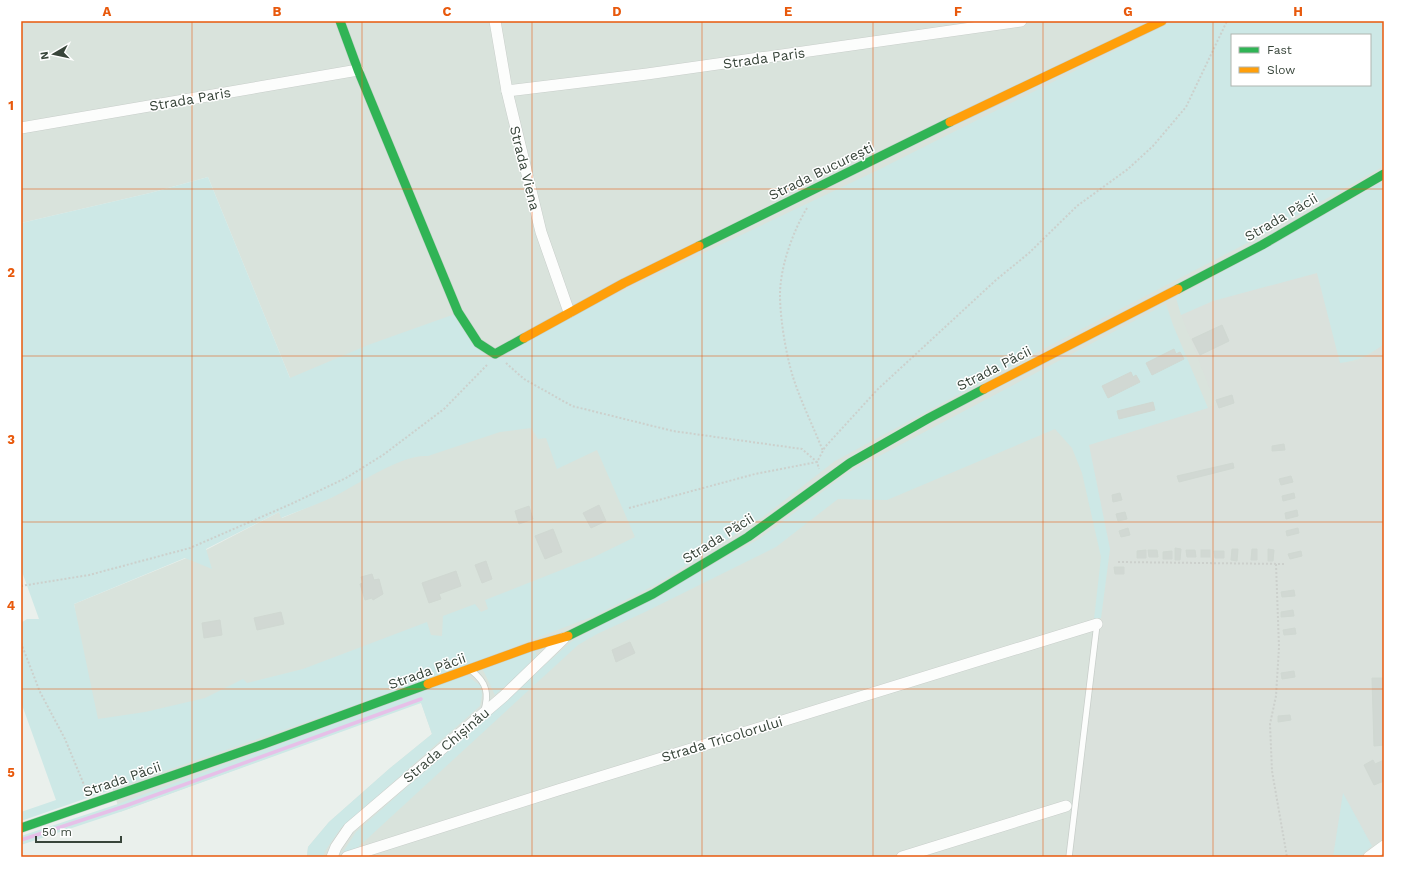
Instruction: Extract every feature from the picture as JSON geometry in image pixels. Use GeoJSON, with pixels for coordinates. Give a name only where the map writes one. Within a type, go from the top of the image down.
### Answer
{"type":"FeatureCollection","features":[{"type":"Feature","properties":{"kind":"street"},"geometry":{"type":"LineString","coordinates":[[340,21],[358,70],[458,312],[478,343],[495,354]]}},
{"type":"Feature","properties":{"kind":"street","name":"Strada Viena"},"geometry":{"type":"LineString","coordinates":[[495,21],[507,92],[541,232],[569,312]]}},
{"type":"Feature","properties":{"kind":"street","name":"Strada Paris"},"geometry":{"type":"LineString","coordinates":[[507,92],[655,73],[1021,21]]}},
{"type":"Feature","properties":{"kind":"street","name":"Strada București"},"geometry":{"type":"LineString","coordinates":[[495,354],[569,312],[976,110],[1162,21]]}},
{"type":"Feature","properties":{"kind":"street","name":"Strada Paris"},"geometry":{"type":"LineString","coordinates":[[21,128],[358,70]]}},
{"type":"Feature","properties":{"kind":"street","name":"Strada Păcii"},"geometry":{"type":"LineString","coordinates":[[21,828],[470,670],[530,647],[566,637],[653,594],[697,568],[748,537],[850,464],[929,418],[1262,245],[1384,174]]}},
{"type":"Feature","properties":{"kind":"street","name":"Strada Tricolorului"},"geometry":{"type":"LineString","coordinates":[[347,857],[588,780],[1097,624]]}},
{"type":"Feature","properties":{"kind":"street","name":"Strada Chișinău"},"geometry":{"type":"LineString","coordinates":[[332,857],[336,847],[349,828],[504,696],[566,637]]}},
{"type":"Feature","properties":{"kind":"street"},"geometry":{"type":"LineString","coordinates":[[902,857],[1066,806]]}},
{"type":"Feature","properties":{"kind":"street"},"geometry":{"type":"LineString","coordinates":[[1369,857],[1384,846]]}},
{"type":"Feature","properties":{"kind":"lane"},"geometry":{"type":"LineString","coordinates":[[1069,857],[1097,624]]}},
{"type":"Feature","properties":{"kind":"lane"},"geometry":{"type":"LineString","coordinates":[[470,670],[479,677],[486,686],[487,699],[484,712]]}},
{"type":"Feature","properties":{"kind":"path"},"geometry":{"type":"LineString","coordinates":[[817,462],[823,451],[878,389],[996,280],[1029,253],[1077,206],[1128,169],[1153,146],[1186,107],[1227,21]]}},
{"type":"Feature","properties":{"kind":"path"},"geometry":{"type":"LineString","coordinates":[[809,204],[795,232],[785,264],[780,294],[786,345],[792,376],[823,451]]}},
{"type":"Feature","properties":{"kind":"path"},"geometry":{"type":"LineString","coordinates":[[495,354],[524,379],[572,406],[673,431],[802,449],[817,462],[823,483]]}},
{"type":"Feature","properties":{"kind":"path"},"geometry":{"type":"LineString","coordinates":[[21,586],[89,575],[190,548],[291,504],[346,478],[383,456],[444,409],[479,374]]}},
{"type":"Feature","properties":{"kind":"path"},"geometry":{"type":"LineString","coordinates":[[629,508],[755,474],[817,462]]}},
{"type":"Feature","properties":{"kind":"path"},"geometry":{"type":"LineString","coordinates":[[1118,562],[1286,564]]}},
{"type":"Feature","properties":{"kind":"path"},"geometry":{"type":"LineString","coordinates":[[1276,564],[1280,647],[1276,696],[1270,724],[1272,771],[1287,857]]}},
{"type":"Feature","properties":{"kind":"path"},"geometry":{"type":"LineString","coordinates":[[21,644],[40,692],[65,739],[92,804]]}},
{"type":"Feature","properties":{"kind":"shaded area"},"geometry":{"type":"Polygon","coordinates":[[[21,21],[1384,21],[1384,857],[307,857],[308,847],[329,822],[389,769],[432,734],[421,702],[120,812],[92,725],[74,604],[206,550],[279,512],[282,518],[332,497],[290,378],[208,177],[150,193],[21,223],[21,21]]]}},
{"type":"Feature","properties":{"kind":"shaded area"},"geometry":{"type":"Polygon","coordinates":[[[1171,21],[1384,21],[1384,166],[1255,239],[1026,358],[835,461],[763,517],[657,584],[594,616],[433,678],[21,821],[21,812],[56,800],[21,702],[21,623],[27,619],[39,619],[21,569],[21,223],[150,193],[208,177],[290,378],[368,345],[455,314],[489,359],[596,304],[878,170],[1162,27],[1171,21]],[[531,428],[500,432],[428,456],[405,460],[379,471],[320,503],[281,518],[279,512],[206,549],[212,569],[185,558],[74,604],[98,719],[145,712],[205,698],[243,679],[247,683],[303,669],[427,622],[431,635],[442,636],[443,616],[475,604],[481,612],[488,609],[485,600],[594,557],[635,537],[597,450],[557,469],[546,438],[538,439],[531,428]]]}},
{"type":"Feature","properties":{"kind":"shaded area"},"geometry":{"type":"Polygon","coordinates":[[[1384,181],[1384,344],[1379,348],[1358,359],[1340,363],[1317,273],[1213,301],[1181,315],[1176,298],[1384,181]]]}},
{"type":"Feature","properties":{"kind":"shaded area"},"geometry":{"type":"Polygon","coordinates":[[[1317,273],[1340,363],[1354,362],[1366,357],[1384,344],[1384,839],[1372,846],[1343,794],[1333,857],[1072,857],[1110,549],[1089,445],[1216,405],[1181,315],[1213,301],[1317,273]]]}},
{"type":"Feature","properties":{"kind":"shaded area"},"geometry":{"type":"Polygon","coordinates":[[[1166,304],[1173,325],[1208,408],[1089,445],[1110,549],[1101,618],[1094,619],[1101,557],[1082,473],[1072,448],[1055,429],[887,500],[838,499],[776,547],[597,634],[578,645],[355,850],[343,852],[356,832],[572,641],[759,539],[849,472],[1166,304]]]}},
{"type":"Feature","properties":{"kind":"shaded area"},"geometry":{"type":"Polygon","coordinates":[[[534,650],[538,658],[495,695],[483,670],[534,650]]]}},
{"type":"Feature","properties":{"kind":"shaded area"},"geometry":{"type":"Polygon","coordinates":[[[466,675],[481,686],[482,695],[480,706],[341,828],[325,851],[323,857],[307,857],[308,847],[329,822],[389,769],[432,734],[421,703],[120,812],[21,845],[21,836],[118,804],[466,675]]]}},
{"type":"Feature","properties":{"kind":"shaded area"},"geometry":{"type":"Polygon","coordinates":[[[1343,793],[1372,846],[1359,857],[1333,857],[1343,793]]]}},
{"type":"Feature","properties":{"kind":"building"},"geometry":{"type":"Polygon","coordinates":[[[1222,325],[1229,341],[1200,355],[1192,339],[1222,325]]]}},
{"type":"Feature","properties":{"kind":"building"},"geometry":{"type":"Polygon","coordinates":[[[1174,349],[1176,354],[1180,352],[1184,359],[1152,375],[1146,363],[1174,349]]]}},
{"type":"Feature","properties":{"kind":"building"},"geometry":{"type":"Polygon","coordinates":[[[1131,372],[1133,377],[1136,375],[1140,382],[1108,398],[1102,386],[1131,372]]]}},
{"type":"Feature","properties":{"kind":"building"},"geometry":{"type":"Polygon","coordinates":[[[1232,395],[1234,403],[1219,408],[1216,400],[1232,395]]]}},
{"type":"Feature","properties":{"kind":"building"},"geometry":{"type":"Polygon","coordinates":[[[1153,402],[1155,410],[1119,419],[1117,411],[1153,402]]]}},
{"type":"Feature","properties":{"kind":"building"},"geometry":{"type":"Polygon","coordinates":[[[1284,444],[1285,450],[1272,451],[1272,446],[1284,444]]]}},
{"type":"Feature","properties":{"kind":"building"},"geometry":{"type":"Polygon","coordinates":[[[1233,463],[1234,468],[1179,482],[1177,476],[1233,463]]]}},
{"type":"Feature","properties":{"kind":"building"},"geometry":{"type":"Polygon","coordinates":[[[1291,476],[1293,482],[1281,485],[1279,479],[1291,476]]]}},
{"type":"Feature","properties":{"kind":"building"},"geometry":{"type":"Polygon","coordinates":[[[1120,493],[1122,500],[1113,502],[1112,495],[1120,493]]]}},
{"type":"Feature","properties":{"kind":"building"},"geometry":{"type":"Polygon","coordinates":[[[1294,493],[1295,498],[1283,501],[1282,496],[1294,493]]]}},
{"type":"Feature","properties":{"kind":"building"},"geometry":{"type":"Polygon","coordinates":[[[599,505],[606,521],[591,528],[583,513],[599,505]]]}},
{"type":"Feature","properties":{"kind":"building"},"geometry":{"type":"Polygon","coordinates":[[[529,506],[533,519],[519,524],[515,511],[529,506]]]}},
{"type":"Feature","properties":{"kind":"building"},"geometry":{"type":"Polygon","coordinates":[[[1297,510],[1298,516],[1286,519],[1285,513],[1297,510]]]}},
{"type":"Feature","properties":{"kind":"building"},"geometry":{"type":"Polygon","coordinates":[[[1125,512],[1127,519],[1118,521],[1116,514],[1125,512]]]}},
{"type":"Feature","properties":{"kind":"building"},"geometry":{"type":"Polygon","coordinates":[[[1128,528],[1130,535],[1121,537],[1119,531],[1128,528]]]}},
{"type":"Feature","properties":{"kind":"building"},"geometry":{"type":"Polygon","coordinates":[[[1298,528],[1299,533],[1287,536],[1286,531],[1298,528]]]}},
{"type":"Feature","properties":{"kind":"building"},"geometry":{"type":"Polygon","coordinates":[[[553,529],[562,552],[545,559],[535,536],[553,529]]]}},
{"type":"Feature","properties":{"kind":"building"},"geometry":{"type":"Polygon","coordinates":[[[1175,548],[1181,549],[1180,560],[1175,560],[1175,548]]]}},
{"type":"Feature","properties":{"kind":"building"},"geometry":{"type":"Polygon","coordinates":[[[1232,549],[1238,549],[1237,561],[1231,560],[1232,549]]]}},
{"type":"Feature","properties":{"kind":"building"},"geometry":{"type":"Polygon","coordinates":[[[1252,549],[1257,549],[1257,560],[1251,560],[1252,549]]]}},
{"type":"Feature","properties":{"kind":"building"},"geometry":{"type":"Polygon","coordinates":[[[1268,549],[1274,550],[1273,561],[1268,561],[1268,549]]]}},
{"type":"Feature","properties":{"kind":"building"},"geometry":{"type":"Polygon","coordinates":[[[1146,550],[1146,558],[1137,558],[1137,551],[1146,550]]]}},
{"type":"Feature","properties":{"kind":"building"},"geometry":{"type":"Polygon","coordinates":[[[1148,550],[1157,550],[1158,557],[1149,557],[1148,550]]]}},
{"type":"Feature","properties":{"kind":"building"},"geometry":{"type":"Polygon","coordinates":[[[1186,550],[1195,550],[1196,557],[1187,557],[1186,550]]]}},
{"type":"Feature","properties":{"kind":"building"},"geometry":{"type":"Polygon","coordinates":[[[1201,550],[1210,550],[1210,557],[1201,557],[1201,550]]]}},
{"type":"Feature","properties":{"kind":"building"},"geometry":{"type":"Polygon","coordinates":[[[1172,551],[1172,559],[1163,559],[1163,552],[1172,551]]]}},
{"type":"Feature","properties":{"kind":"building"},"geometry":{"type":"Polygon","coordinates":[[[1214,551],[1224,551],[1224,558],[1215,558],[1214,551]]]}},
{"type":"Feature","properties":{"kind":"building"},"geometry":{"type":"Polygon","coordinates":[[[1301,551],[1302,556],[1290,559],[1288,554],[1301,551]]]}},
{"type":"Feature","properties":{"kind":"building"},"geometry":{"type":"Polygon","coordinates":[[[486,561],[492,579],[482,583],[475,565],[486,561]]]}},
{"type":"Feature","properties":{"kind":"building"},"geometry":{"type":"Polygon","coordinates":[[[1114,567],[1124,567],[1124,574],[1115,574],[1114,567]]]}},
{"type":"Feature","properties":{"kind":"building"},"geometry":{"type":"Polygon","coordinates":[[[456,571],[461,586],[439,594],[441,599],[429,603],[422,583],[456,571]]]}},
{"type":"Feature","properties":{"kind":"building"},"geometry":{"type":"Polygon","coordinates":[[[372,574],[374,580],[379,579],[383,594],[373,600],[372,598],[365,600],[360,584],[363,583],[361,577],[372,574]]]}},
{"type":"Feature","properties":{"kind":"building"},"geometry":{"type":"Polygon","coordinates":[[[1294,590],[1295,596],[1282,597],[1281,592],[1294,590]]]}},
{"type":"Feature","properties":{"kind":"building"},"geometry":{"type":"Polygon","coordinates":[[[1293,610],[1294,616],[1281,617],[1281,612],[1293,610]]]}},
{"type":"Feature","properties":{"kind":"building"},"geometry":{"type":"Polygon","coordinates":[[[281,612],[284,624],[257,630],[254,618],[281,612]]]}},
{"type":"Feature","properties":{"kind":"building"},"geometry":{"type":"Polygon","coordinates":[[[220,620],[222,635],[204,638],[202,623],[220,620]]]}},
{"type":"Feature","properties":{"kind":"building"},"geometry":{"type":"Polygon","coordinates":[[[1295,628],[1296,634],[1284,635],[1283,630],[1295,628]]]}},
{"type":"Feature","properties":{"kind":"building"},"geometry":{"type":"Polygon","coordinates":[[[630,642],[635,653],[616,662],[612,650],[630,642]]]}},
{"type":"Feature","properties":{"kind":"building"},"geometry":{"type":"Polygon","coordinates":[[[1294,671],[1295,677],[1282,679],[1281,673],[1294,671]]]}},
{"type":"Feature","properties":{"kind":"building"},"geometry":{"type":"Polygon","coordinates":[[[1372,678],[1384,678],[1384,745],[1374,746],[1372,678]]]}},
{"type":"Feature","properties":{"kind":"building"},"geometry":{"type":"Polygon","coordinates":[[[1290,715],[1291,720],[1278,722],[1278,716],[1290,715]]]}},
{"type":"Feature","properties":{"kind":"building"},"geometry":{"type":"Polygon","coordinates":[[[1373,760],[1375,764],[1384,760],[1384,781],[1374,785],[1364,765],[1373,760]]]}},
{"type":"Feature","properties":{"kind":"waterway"},"geometry":{"type":"LineString","coordinates":[[21,840],[125,806],[421,699]]}},
{"type":"Feature","properties":{"kind":"traffic: fast"},"geometry":{"type":"LineString","coordinates":[[340,21],[358,70],[458,312],[478,343],[495,354],[524,338]]}},
{"type":"Feature","properties":{"kind":"traffic: fast"},"geometry":{"type":"LineString","coordinates":[[699,246],[950,122]]}},
{"type":"Feature","properties":{"kind":"traffic: fast"},"geometry":{"type":"LineString","coordinates":[[1178,289],[1262,245],[1384,174]]}},
{"type":"Feature","properties":{"kind":"traffic: fast"},"geometry":{"type":"LineString","coordinates":[[568,636],[653,594],[748,537],[850,463],[929,418],[984,389]]}},
{"type":"Feature","properties":{"kind":"traffic: fast"},"geometry":{"type":"LineString","coordinates":[[21,828],[264,744],[428,684]]}},
{"type":"Feature","properties":{"kind":"traffic: slow"},"geometry":{"type":"LineString","coordinates":[[950,122],[1162,21]]}},
{"type":"Feature","properties":{"kind":"traffic: slow"},"geometry":{"type":"LineString","coordinates":[[524,338],[624,283],[699,246]]}},
{"type":"Feature","properties":{"kind":"traffic: slow"},"geometry":{"type":"LineString","coordinates":[[984,389],[1178,289]]}},
{"type":"Feature","properties":{"kind":"traffic: slow"},"geometry":{"type":"LineString","coordinates":[[428,684],[530,647],[568,636]]}}]}
